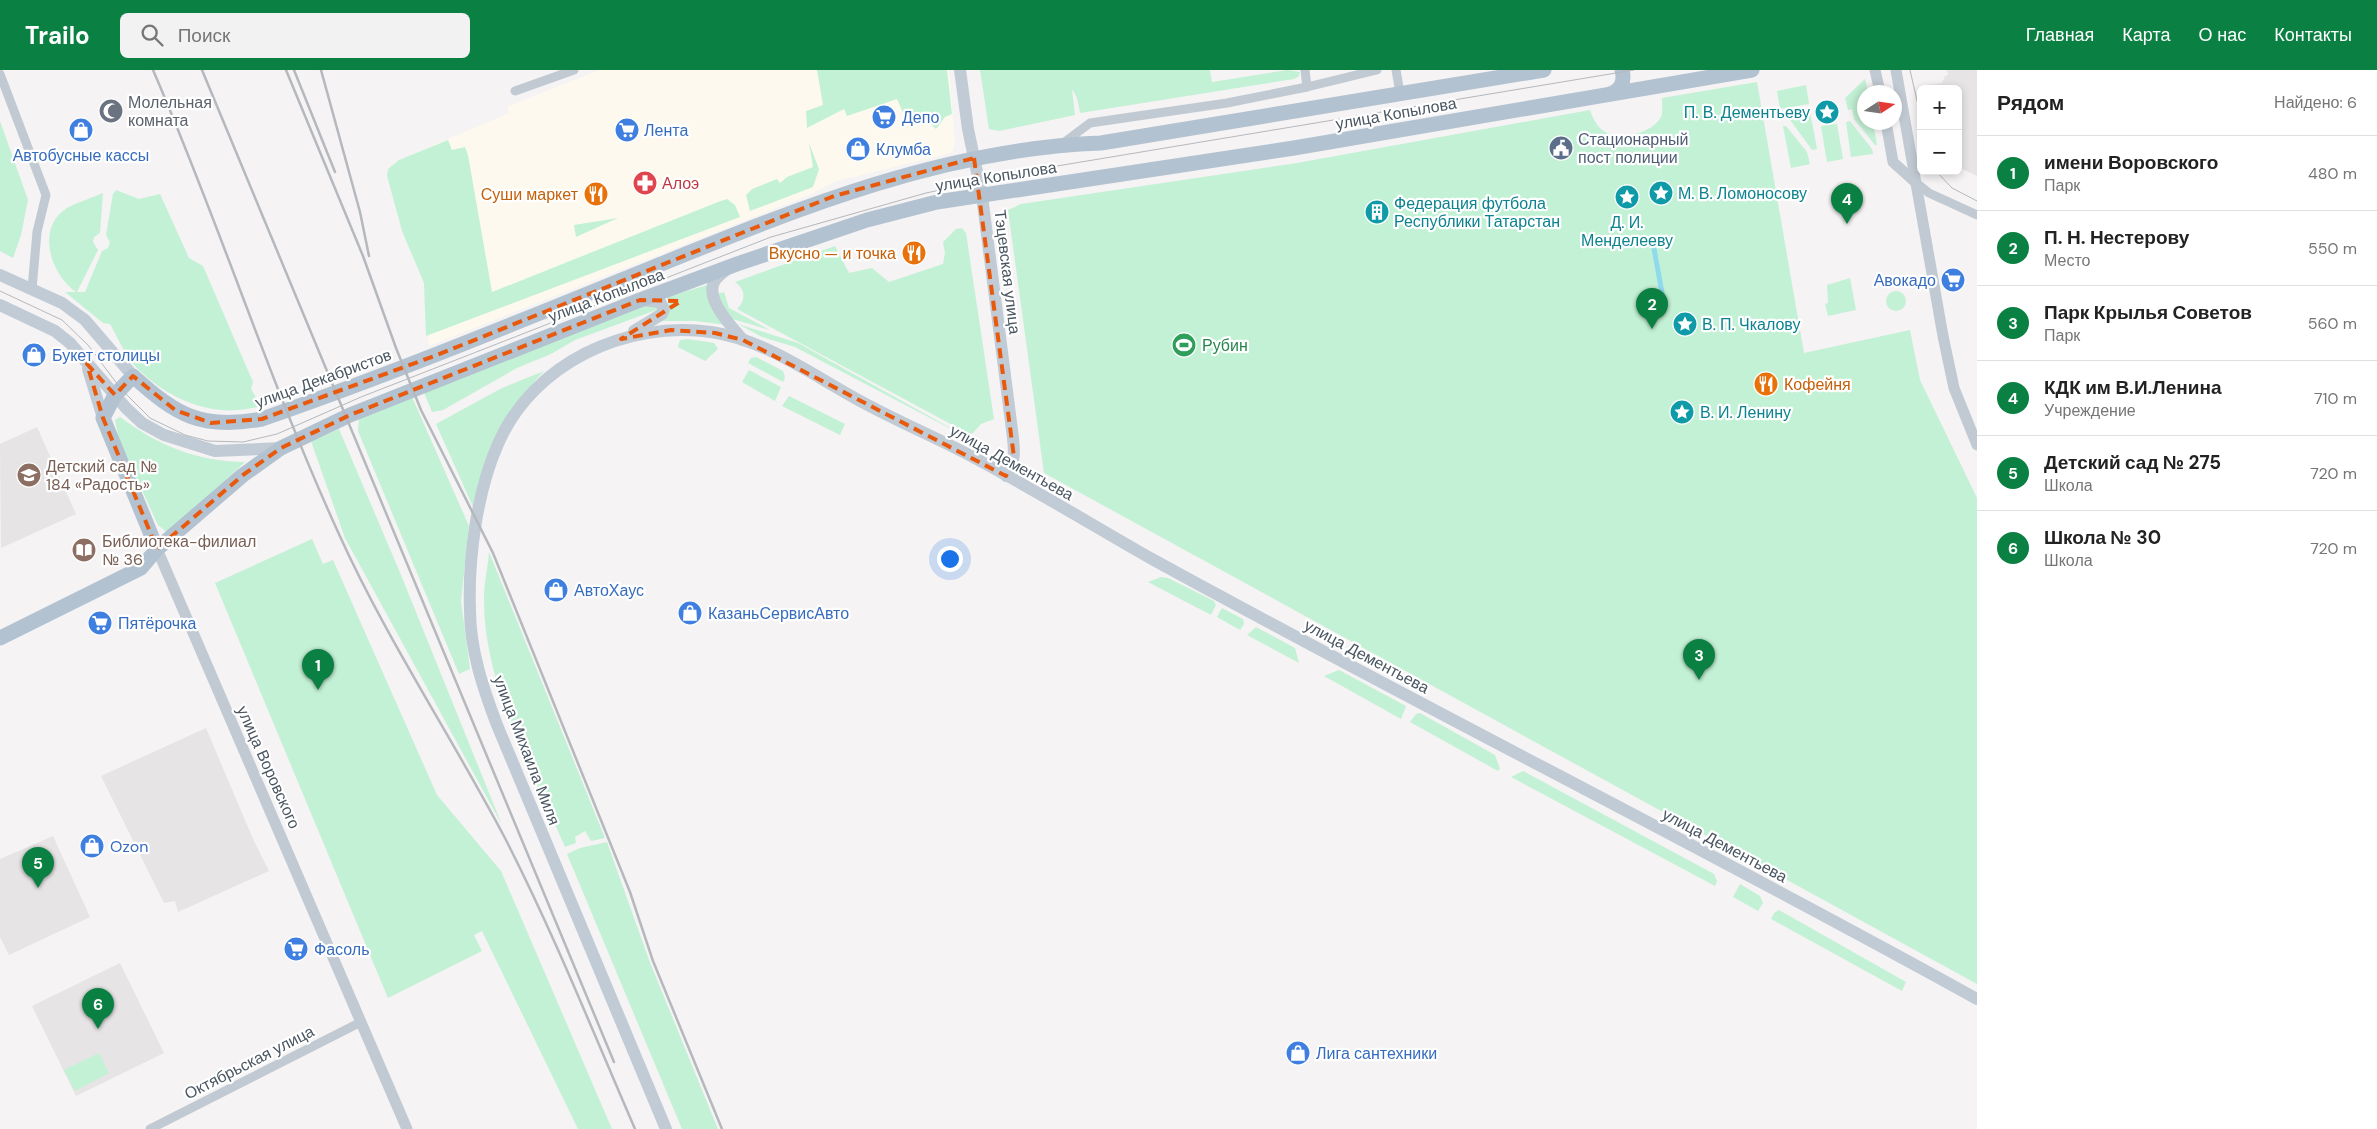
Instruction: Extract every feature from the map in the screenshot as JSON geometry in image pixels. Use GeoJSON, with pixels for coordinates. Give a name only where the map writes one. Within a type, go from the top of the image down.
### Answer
{"type":"FeatureCollection","features":[{"type":"Feature","properties":{"kind":"main road","name":"Тэцевская улица"},"geometry":{"type":"LineString","coordinates":[[960,70],[982,196],[1012,430],[1013,466],[1006,476]]}},
{"type":"Feature","properties":{"kind":"main road","name":"улица Копылова"},"geometry":{"type":"LineString","coordinates":[[437,355],[834,196],[974,158],[1061,145],[1101,143],[1544,70]]}},
{"type":"Feature","properties":{"kind":"main road"},"geometry":{"type":"LineString","coordinates":[[1610,94],[1620,88],[1622,70]]}},
{"type":"Feature","properties":{"kind":"main road","name":"улица Копылова"},"geometry":{"type":"LineString","coordinates":[[157,549],[243,476],[281,448],[350,415],[730,266],[873,219],[937,202],[1294,148],[1752,70]]}},
{"type":"Feature","properties":{"kind":"main road"},"geometry":{"type":"LineString","coordinates":[[730,266],[716,279],[712,294],[719,311],[743,340]]}},
{"type":"Feature","properties":{"kind":"main road","name":"улица Декабристов"},"geometry":{"type":"LineString","coordinates":[[0,275],[62,303],[85,320],[133,376],[175,410],[210,423],[238,424],[277,414],[437,355]]}},
{"type":"Feature","properties":{"kind":"main road"},"geometry":{"type":"LineString","coordinates":[[621,339],[663,312],[664,305],[660,302],[640,300]]}},
{"type":"Feature","properties":{"kind":"main road"},"geometry":{"type":"LineString","coordinates":[[0,305],[55,331],[70,344],[114,395],[142,423],[189,444],[215,451],[281,448]]}},
{"type":"Feature","properties":{"kind":"main road","name":"улица Михаила Миля"},"geometry":{"type":"LineString","coordinates":[[666,1129],[497,725],[480,676],[473,646],[470,611],[477,522],[490,466],[498,442],[513,417],[532,392],[578,357],[621,339],[663,329],[715,333],[743,340]]}},
{"type":"Feature","properties":{"kind":"main road","name":"улица Дементьева"},"geometry":{"type":"LineString","coordinates":[[743,340],[779,356],[1006,476],[1258,616],[1769,886],[1977,999]]}},
{"type":"Feature","properties":{"kind":"main road","name":"улица Воровского"},"geometry":{"type":"LineString","coordinates":[[87,364],[103,418],[157,549]]}},
{"type":"Feature","properties":{"kind":"main road"},"geometry":{"type":"LineString","coordinates":[[103,418],[114,395],[133,376]]}},
{"type":"Feature","properties":{"kind":"main road"},"geometry":{"type":"LineString","coordinates":[[0,627],[157,549]]}},
{"type":"Feature","properties":{"kind":"main road"},"geometry":{"type":"LineString","coordinates":[[0,638],[141,568],[157,549]]}},
{"type":"Feature","properties":{"kind":"street"},"geometry":{"type":"LineString","coordinates":[[515,92],[574,70]]}},
{"type":"Feature","properties":{"kind":"street"},"geometry":{"type":"LineString","coordinates":[[1305,70],[1308,88]]}},
{"type":"Feature","properties":{"kind":"street","name":"улица Копылова"},"geometry":{"type":"LineString","coordinates":[[1061,145],[1090,123],[1227,103],[1308,88],[1377,70]]}},
{"type":"Feature","properties":{"kind":"street"},"geometry":{"type":"LineString","coordinates":[[1396,70],[1400,93]]}},
{"type":"Feature","properties":{"kind":"street"},"geometry":{"type":"LineString","coordinates":[[1875,70],[1878,85]]}},
{"type":"Feature","properties":{"kind":"street"},"geometry":{"type":"LineString","coordinates":[[1896,70],[1914,180],[1954,388],[1977,445]]}},
{"type":"Feature","properties":{"kind":"street"},"geometry":{"type":"LineString","coordinates":[[0,74],[46,195],[37,232],[32,289]]}},
{"type":"Feature","properties":{"kind":"street"},"geometry":{"type":"LineString","coordinates":[[1888,130],[1894,162],[1929,193],[1977,214]]}},
{"type":"Feature","properties":{"kind":"street","name":"улица Воровского"},"geometry":{"type":"LineString","coordinates":[[157,549],[407,1129]]}},
{"type":"Feature","properties":{"kind":"street","name":"Октябрьская улица"},"geometry":{"type":"LineString","coordinates":[[150,1129],[361,1022]]}},
{"type":"Feature","properties":{"kind":"highlighted area"},"geometry":{"type":"Polygon","coordinates":[[[974,158],[1014,457],[1006,476],[743,340],[715,333],[671,330],[621,339],[681,301],[640,300],[350,415],[281,448],[243,475],[157,549],[103,418],[87,364],[115,395],[133,376],[175,410],[211,423],[262,419],[437,355],[834,196],[974,158]]]}},
{"type":"Feature","properties":{"kind":"shaded area"},"geometry":{"type":"Polygon","coordinates":[[[599,70],[949,70],[955,143],[952,152],[947,154],[837,181],[809,195],[429,346],[424,283],[402,231],[387,176],[388,169],[399,160],[509,113],[507,107],[599,70]]]}},
{"type":"Feature","properties":{"kind":"shaded area"},"geometry":{"type":"Polygon","coordinates":[[[1947,70],[1977,70],[1977,176],[1962,169],[1962,85],[1928,85],[1942,83],[1945,76],[1948,75],[1947,70]]]}},
{"type":"Feature","properties":{"kind":"shaded area","name":"Детский сад № 184 «Радость»"},"geometry":{"type":"Polygon","coordinates":[[[37,427],[76,514],[1,548],[0,444],[37,427]]]}},
{"type":"Feature","properties":{"kind":"shaded area"},"geometry":{"type":"Polygon","coordinates":[[[206,728],[253,839],[269,871],[178,912],[175,901],[164,903],[101,776],[206,728]]]}},
{"type":"Feature","properties":{"kind":"shaded area"},"geometry":{"type":"Polygon","coordinates":[[[53,836],[90,917],[9,955],[0,937],[0,859],[53,836]]]}},
{"type":"Feature","properties":{"kind":"shaded area"},"geometry":{"type":"Polygon","coordinates":[[[120,963],[164,1053],[76,1096],[32,1006],[120,963]]]}},
{"type":"Feature","properties":{"kind":"green space"},"geometry":{"type":"Polygon","coordinates":[[[817,70],[947,70],[952,114],[945,117],[936,129],[919,113],[906,119],[897,99],[847,116],[844,109],[807,128],[806,111],[823,105],[817,70]]]}},
{"type":"Feature","properties":{"kind":"green space"},"geometry":{"type":"Polygon","coordinates":[[[980,70],[1210,70],[1212,82],[1287,70],[1300,72],[1299,76],[1294,79],[1080,113],[1077,98],[1072,89],[1075,115],[999,131],[989,129],[980,70]]]}},
{"type":"Feature","properties":{"kind":"green space"},"geometry":{"type":"Polygon","coordinates":[[[1865,79],[1866,85],[1859,85],[1865,79]]]}},
{"type":"Feature","properties":{"kind":"green space"},"geometry":{"type":"Polygon","coordinates":[[[1757,82],[1804,353],[1910,330],[1920,380],[1977,498],[1977,984],[1044,473],[1008,210],[1021,204],[1297,163],[1590,110],[1596,123],[1605,132],[1619,136],[1636,134],[1657,123],[1662,115],[1662,98],[1757,82]]]}},
{"type":"Feature","properties":{"kind":"green space"},"geometry":{"type":"Polygon","coordinates":[[[1806,85],[1809,104],[1780,109],[1777,91],[1806,85]]]}},
{"type":"Feature","properties":{"kind":"green space"},"geometry":{"type":"Polygon","coordinates":[[[1857,87],[1857,123],[1854,119],[1852,109],[1848,110],[1845,98],[1857,87]]]}},
{"type":"Feature","properties":{"kind":"green space"},"geometry":{"type":"Polygon","coordinates":[[[1810,112],[1817,149],[1812,150],[1788,117],[1810,112]]]}},
{"type":"Feature","properties":{"kind":"green space"},"geometry":{"type":"Polygon","coordinates":[[[0,121],[28,200],[21,235],[13,258],[0,251],[0,121]]]}},
{"type":"Feature","properties":{"kind":"green space"},"geometry":{"type":"Polygon","coordinates":[[[1850,121],[1872,149],[1873,154],[1851,157],[1846,122],[1850,121]]]}},
{"type":"Feature","properties":{"kind":"green space"},"geometry":{"type":"Polygon","coordinates":[[[1837,124],[1843,159],[1827,162],[1821,126],[1837,124]]]}},
{"type":"Feature","properties":{"kind":"green space"},"geometry":{"type":"Polygon","coordinates":[[[1783,126],[1786,126],[1807,152],[1810,164],[1791,168],[1783,126]]]}},
{"type":"Feature","properties":{"kind":"green space"},"geometry":{"type":"Polygon","coordinates":[[[1863,130],[1874,130],[1877,145],[1863,130]]]}},
{"type":"Feature","properties":{"kind":"green space"},"geometry":{"type":"Polygon","coordinates":[[[448,140],[452,150],[465,147],[468,155],[492,292],[727,199],[735,205],[740,217],[426,336],[424,283],[402,231],[387,176],[388,169],[399,160],[448,140]]]}},
{"type":"Feature","properties":{"kind":"green space"},"geometry":{"type":"Polygon","coordinates":[[[809,143],[819,169],[813,187],[750,211],[746,195],[752,189],[777,179],[780,183],[787,177],[813,167],[809,143]]]}},
{"type":"Feature","properties":{"kind":"green space"},"geometry":{"type":"Polygon","coordinates":[[[116,190],[139,199],[160,194],[189,258],[203,266],[253,382],[251,389],[261,406],[243,410],[226,410],[209,408],[176,397],[161,388],[134,365],[110,324],[103,323],[65,292],[76,292],[60,275],[54,263],[49,239],[51,227],[57,217],[67,208],[103,193],[100,233],[94,237],[93,242],[98,250],[77,292],[85,292],[102,251],[108,248],[110,242],[106,235],[113,194],[116,190]]]}},
{"type":"Feature","properties":{"kind":"green space"},"geometry":{"type":"Polygon","coordinates":[[[618,218],[576,237],[574,225],[618,218]]]}},
{"type":"Feature","properties":{"kind":"green space"},"geometry":{"type":"Polygon","coordinates":[[[962,228],[966,233],[994,419],[981,424],[971,435],[737,309],[744,295],[739,285],[735,282],[835,246],[849,273],[872,268],[889,282],[943,264],[945,253],[943,242],[956,229],[962,228]]]}},
{"type":"Feature","properties":{"kind":"green space"},"geometry":{"type":"Polygon","coordinates":[[[1850,278],[1856,310],[1828,316],[1825,304],[1828,303],[1827,285],[1850,278]]]}},
{"type":"Feature","properties":{"kind":"green space"},"geometry":{"type":"Polygon","coordinates":[[[711,284],[727,325],[695,321],[653,321],[669,308],[666,297],[711,284]]]}},
{"type":"Feature","properties":{"kind":"green space"},"geometry":{"type":"Polygon","coordinates":[[[1896,291],[1903,294],[1906,301],[1903,308],[1896,311],[1889,308],[1886,301],[1889,294],[1896,291]]]}},
{"type":"Feature","properties":{"kind":"green space"},"geometry":{"type":"Polygon","coordinates":[[[724,292],[729,308],[770,330],[729,318],[717,294],[724,292]]]}},
{"type":"Feature","properties":{"kind":"green space"},"geometry":{"type":"Polygon","coordinates":[[[650,302],[659,309],[575,340],[551,354],[517,368],[443,410],[432,412],[423,390],[650,302]]]}},
{"type":"Feature","properties":{"kind":"green space"},"geometry":{"type":"Polygon","coordinates":[[[738,324],[798,343],[972,440],[795,347],[762,337],[738,324]]]}},
{"type":"Feature","properties":{"kind":"green space"},"geometry":{"type":"Polygon","coordinates":[[[688,339],[714,343],[718,349],[705,361],[678,347],[680,340],[688,339]]]}},
{"type":"Feature","properties":{"kind":"green space"},"geometry":{"type":"Polygon","coordinates":[[[756,357],[783,371],[785,378],[783,382],[748,363],[751,358],[756,357]]]}},
{"type":"Feature","properties":{"kind":"green space"},"geometry":{"type":"Polygon","coordinates":[[[749,370],[781,387],[775,401],[742,382],[749,370]]]}},
{"type":"Feature","properties":{"kind":"green space"},"geometry":{"type":"Polygon","coordinates":[[[544,371],[517,403],[497,434],[483,468],[474,509],[436,424],[502,388],[544,371]]]}},
{"type":"Feature","properties":{"kind":"green space"},"geometry":{"type":"Polygon","coordinates":[[[789,396],[845,424],[840,435],[782,406],[789,396]]]}},
{"type":"Feature","properties":{"kind":"green space"},"geometry":{"type":"Polygon","coordinates":[[[412,397],[469,526],[461,601],[470,669],[459,674],[358,431],[359,418],[412,397]]]}},
{"type":"Feature","properties":{"kind":"green space"},"geometry":{"type":"Polygon","coordinates":[[[120,417],[149,436],[179,450],[210,459],[245,462],[168,533],[158,525],[119,440],[115,420],[120,417]]]}},
{"type":"Feature","properties":{"kind":"green space"},"geometry":{"type":"Polygon","coordinates":[[[339,429],[401,575],[502,825],[345,538],[311,441],[339,429]]]}},
{"type":"Feature","properties":{"kind":"green space"},"geometry":{"type":"Polygon","coordinates":[[[312,539],[323,564],[333,560],[437,795],[501,871],[612,1129],[578,1129],[482,931],[474,935],[482,951],[388,998],[215,583],[312,539]]]}},
{"type":"Feature","properties":{"kind":"green space"},"geometry":{"type":"Polygon","coordinates":[[[489,552],[605,838],[591,841],[585,831],[575,837],[576,843],[565,847],[512,726],[500,694],[486,630],[484,592],[489,552]]]}},
{"type":"Feature","properties":{"kind":"green space"},"geometry":{"type":"Polygon","coordinates":[[[1161,577],[1168,578],[1214,601],[1216,605],[1211,615],[1148,582],[1161,577]]]}},
{"type":"Feature","properties":{"kind":"green space"},"geometry":{"type":"Polygon","coordinates":[[[1222,608],[1243,619],[1244,624],[1240,630],[1217,617],[1222,608]]]}},
{"type":"Feature","properties":{"kind":"green space"},"geometry":{"type":"Polygon","coordinates":[[[1256,627],[1295,648],[1299,663],[1247,635],[1256,627]]]}},
{"type":"Feature","properties":{"kind":"green space"},"geometry":{"type":"Polygon","coordinates":[[[1339,670],[1406,706],[1401,719],[1324,676],[1339,670]]]}},
{"type":"Feature","properties":{"kind":"green space"},"geometry":{"type":"Polygon","coordinates":[[[1420,713],[1495,755],[1500,769],[1498,771],[1410,722],[1416,714],[1420,713]]]}},
{"type":"Feature","properties":{"kind":"green space"},"geometry":{"type":"Polygon","coordinates":[[[1523,771],[1714,874],[1717,881],[1715,886],[1511,777],[1523,771]]]}},
{"type":"Feature","properties":{"kind":"green space"},"geometry":{"type":"Polygon","coordinates":[[[607,842],[649,960],[718,1129],[682,1129],[567,854],[580,848],[607,842]]]}},
{"type":"Feature","properties":{"kind":"green space"},"geometry":{"type":"Polygon","coordinates":[[[1740,884],[1760,896],[1763,903],[1758,911],[1733,897],[1740,884]]]}},
{"type":"Feature","properties":{"kind":"green space"},"geometry":{"type":"Polygon","coordinates":[[[1779,910],[1906,982],[1902,991],[1771,919],[1774,913],[1779,910]]]}},
{"type":"Feature","properties":{"kind":"green space"},"geometry":{"type":"Polygon","coordinates":[[[99,1053],[109,1073],[75,1091],[64,1070],[99,1053]]]}},
{"type":"Feature","properties":{"kind":"water"},"geometry":{"type":"Polygon","coordinates":[[[1649,235],[1654,235],[1665,295],[1660,296],[1649,235]]]}},
{"type":"Feature","properties":{"kind":"tram line"},"geometry":{"type":"LineString","coordinates":[[0,291],[62,320],[88,345],[121,389],[150,418],[185,435],[208,441],[243,442],[277,434],[361,397],[771,237],[926,193],[1039,169],[1634,70]]}},
{"type":"Feature","properties":{"kind":"tram line"},"geometry":{"type":"LineString","coordinates":[[1910,70],[1917,101]]}},
{"type":"Feature","properties":{"kind":"tram line"},"geometry":{"type":"LineString","coordinates":[[1940,175],[1952,188],[1977,201]]}},
{"type":"Feature","properties":{"kind":"railway"},"geometry":{"type":"LineString","coordinates":[[153,70],[200,185],[289,417],[338,532],[377,611],[524,875],[635,1129]]}},
{"type":"Feature","properties":{"kind":"railway"},"geometry":{"type":"LineString","coordinates":[[202,70],[614,1062]]}},
{"type":"Feature","properties":{"kind":"railway"},"geometry":{"type":"LineString","coordinates":[[286,70],[363,256],[396,348],[421,410],[493,553],[630,892],[653,961],[722,1129]]}},
{"type":"Feature","properties":{"kind":"railway"},"geometry":{"type":"LineString","coordinates":[[294,70],[335,172]]}},
{"type":"Feature","properties":{"kind":"railway"},"geometry":{"type":"LineString","coordinates":[[321,70],[360,212],[369,256]]}},
{"type":"Feature","properties":{"kind":"place","name":"Молельная комната"},"geometry":{"type":"Point","coordinates":[111,111]}},
{"type":"Feature","properties":{"kind":"place","name":"П. В. Дементьеву"},"geometry":{"type":"Point","coordinates":[1827,112]}},
{"type":"Feature","properties":{"kind":"place","name":"Депо"},"geometry":{"type":"Point","coordinates":[884,117]}},
{"type":"Feature","properties":{"kind":"place","name":"Автобусные кассы"},"geometry":{"type":"Point","coordinates":[81,130]}},
{"type":"Feature","properties":{"kind":"place","name":"Лента"},"geometry":{"type":"Point","coordinates":[627,130]}},
{"type":"Feature","properties":{"kind":"place","name":"Стационарный пост полиции"},"geometry":{"type":"Point","coordinates":[1561,148]}},
{"type":"Feature","properties":{"kind":"place","name":"Клумба"},"geometry":{"type":"Point","coordinates":[858,149]}},
{"type":"Feature","properties":{"kind":"place","name":"Алоэ"},"geometry":{"type":"Point","coordinates":[645,183]}},
{"type":"Feature","properties":{"kind":"place","name":"М. В. Ломоносову"},"geometry":{"type":"Point","coordinates":[1661,193]}},
{"type":"Feature","properties":{"kind":"place","name":"Суши маркет"},"geometry":{"type":"Point","coordinates":[596,194]}},
{"type":"Feature","properties":{"kind":"place","name":"Д. И. Менделееву"},"geometry":{"type":"Point","coordinates":[1627,197]}},
{"type":"Feature","properties":{"kind":"place","name":"Федерация футбола Республики Татарстан"},"geometry":{"type":"Point","coordinates":[1377,212]}},
{"type":"Feature","properties":{"kind":"place","name":"КДК им В.И.Ленина"},"geometry":{"type":"Point","coordinates":[1847,224]}},
{"type":"Feature","properties":{"kind":"place","name":"Вкусно — и точка"},"geometry":{"type":"Point","coordinates":[914,253]}},
{"type":"Feature","properties":{"kind":"place","name":"Авокадо"},"geometry":{"type":"Point","coordinates":[1953,280]}},
{"type":"Feature","properties":{"kind":"place","name":"В. П. Чкалову"},"geometry":{"type":"Point","coordinates":[1685,324]}},
{"type":"Feature","properties":{"kind":"place","name":"П. Н. Нестерову"},"geometry":{"type":"Point","coordinates":[1652,329]}},
{"type":"Feature","properties":{"kind":"place","name":"Рубин"},"geometry":{"type":"Point","coordinates":[1184,345]}},
{"type":"Feature","properties":{"kind":"place","name":"Букет столицы"},"geometry":{"type":"Point","coordinates":[34,355]}},
{"type":"Feature","properties":{"kind":"place","name":"Кофейня"},"geometry":{"type":"Point","coordinates":[1766,384]}},
{"type":"Feature","properties":{"kind":"place","name":"В. И. Ленину"},"geometry":{"type":"Point","coordinates":[1682,412]}},
{"type":"Feature","properties":{"kind":"place","name":"Детский сад № 184 «Радость»"},"geometry":{"type":"Point","coordinates":[29,475]}},
{"type":"Feature","properties":{"kind":"place","name":"Библиотека-филиал № 36"},"geometry":{"type":"Point","coordinates":[84,550]}},
{"type":"Feature","properties":{"kind":"place","name":"АвтоХаус"},"geometry":{"type":"Point","coordinates":[556,590]}},
{"type":"Feature","properties":{"kind":"place","name":"КазаньСервисАвто"},"geometry":{"type":"Point","coordinates":[690,613]}},
{"type":"Feature","properties":{"kind":"place","name":"Пятёрочка"},"geometry":{"type":"Point","coordinates":[100,623]}},
{"type":"Feature","properties":{"kind":"place","name":"Парк Крылья Советов"},"geometry":{"type":"Point","coordinates":[1699,680]}},
{"type":"Feature","properties":{"kind":"place","name":"имени Воровского"},"geometry":{"type":"Point","coordinates":[318,690]}},
{"type":"Feature","properties":{"kind":"place","name":"Ozon"},"geometry":{"type":"Point","coordinates":[92,846]}},
{"type":"Feature","properties":{"kind":"place","name":"Детский сад № 275"},"geometry":{"type":"Point","coordinates":[38,888]}},
{"type":"Feature","properties":{"kind":"place","name":"Фасоль"},"geometry":{"type":"Point","coordinates":[296,949]}},
{"type":"Feature","properties":{"kind":"place","name":"Школа № 30"},"geometry":{"type":"Point","coordinates":[98,1029]}},
{"type":"Feature","properties":{"kind":"place","name":"Лига сантехники"},"geometry":{"type":"Point","coordinates":[1298,1053]}}]}
